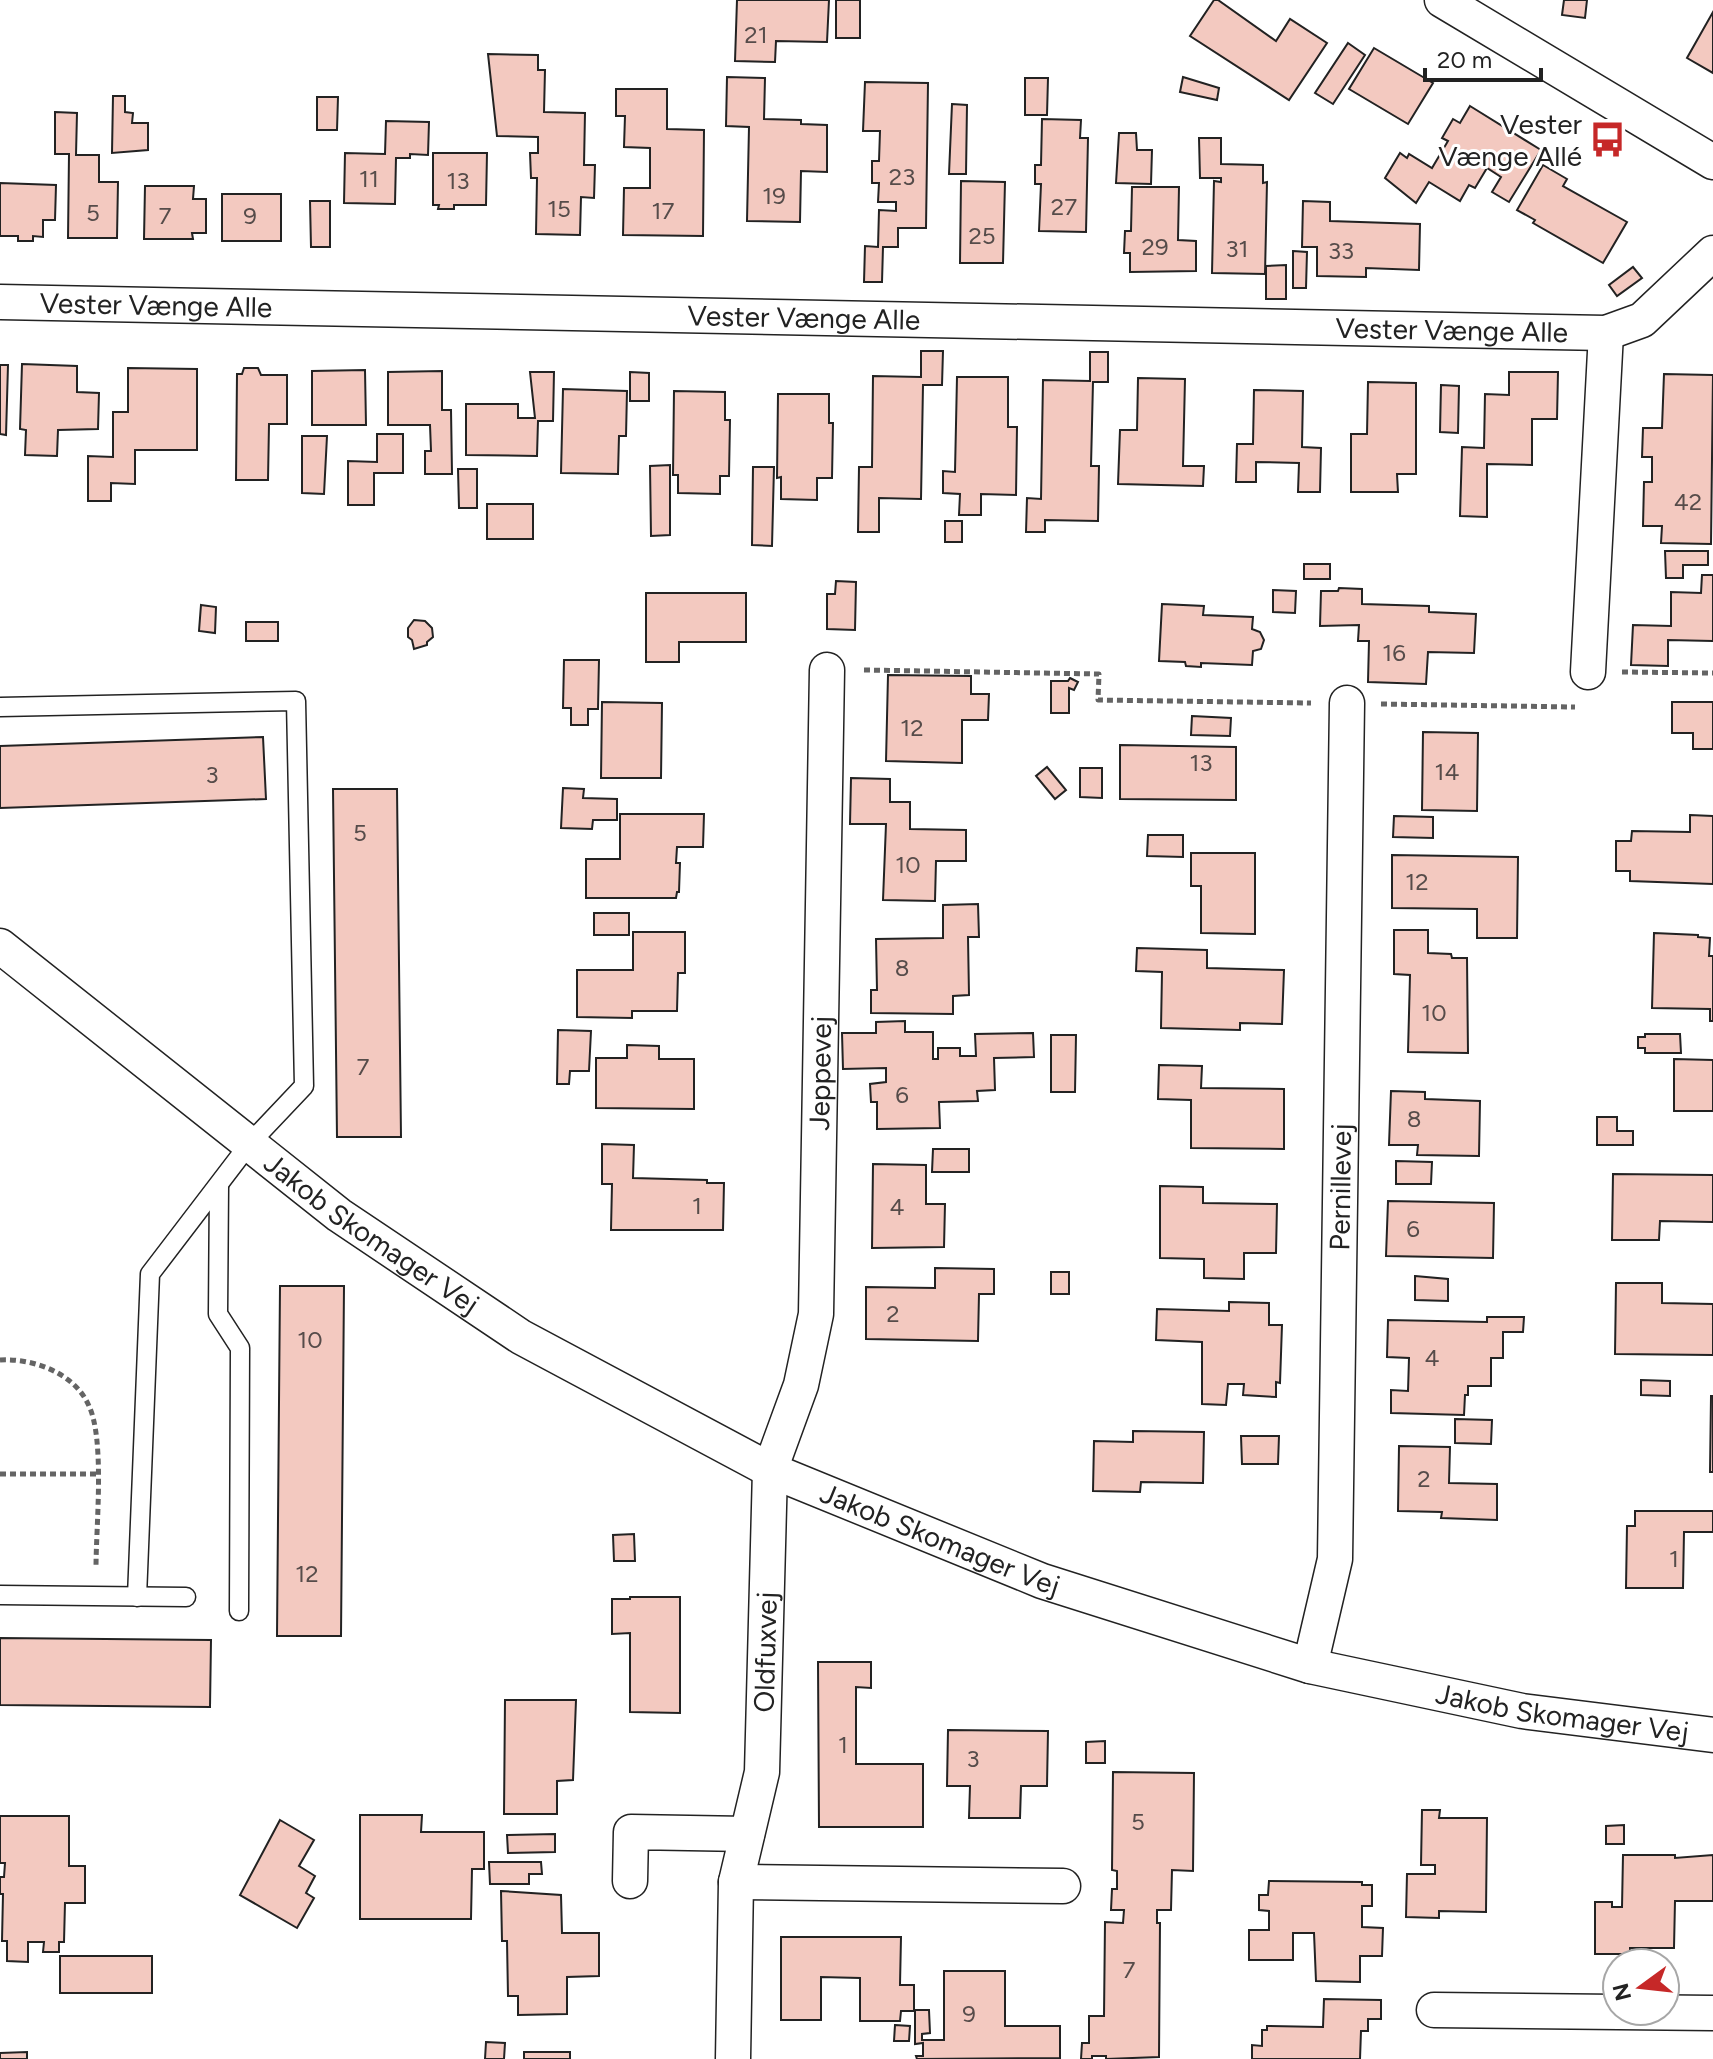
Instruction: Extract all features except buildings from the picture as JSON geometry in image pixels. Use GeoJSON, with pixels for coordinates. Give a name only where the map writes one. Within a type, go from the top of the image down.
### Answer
{"type":"FeatureCollection","features":[{"type":"Feature","properties":{"kind":"street"},"geometry":{"type":"LineString","coordinates":[[1442,0],[1713,162]]}},
{"type":"Feature","properties":{"kind":"street","name":"Vester Vænge Alle"},"geometry":{"type":"LineString","coordinates":[[0,302],[1606,333],[1642,320],[1713,253]]}},
{"type":"Feature","properties":{"kind":"street","name":"Vester Vænge Alle"},"geometry":{"type":"LineString","coordinates":[[1588,672],[1606,333]]}},
{"type":"Feature","properties":{"kind":"street","name":"Jeppevej"},"geometry":{"type":"LineString","coordinates":[[770,1470],[801,1385],[816,1314],[827,670]]}},
{"type":"Feature","properties":{"kind":"street","name":"Pernillevej"},"geometry":{"type":"LineString","coordinates":[[1310,1666],[1335,1559],[1347,703]]}},
{"type":"Feature","properties":{"kind":"street","name":"Jakob Skomager Vej"},"geometry":{"type":"LineString","coordinates":[[0,946],[339,1215],[521,1337],[770,1470],[1042,1581],[1310,1666],[1522,1711],[1713,1735]]}},
{"type":"Feature","properties":{"kind":"street","name":"Oldfuxvej"},"geometry":{"type":"LineString","coordinates":[[733,2059],[736,1882],[762,1772],[770,1470]]}},
{"type":"Feature","properties":{"kind":"street"},"geometry":{"type":"LineString","coordinates":[[630,1881],[631,1832],[747,1834]]}},
{"type":"Feature","properties":{"kind":"street"},"geometry":{"type":"LineString","coordinates":[[736,1882],[1063,1886]]}},
{"type":"Feature","properties":{"kind":"street"},"geometry":{"type":"LineString","coordinates":[[1434,2010],[1713,2013]]}},
{"type":"Feature","properties":{"kind":"lane","name":"Jakob Skomager Vej"},"geometry":{"type":"LineString","coordinates":[[0,707],[296,701],[304,1086],[250,1143],[150,1274],[137,1597]]}},
{"type":"Feature","properties":{"kind":"lane"},"geometry":{"type":"LineString","coordinates":[[219,1185],[218,1314],[240,1348],[239,1611]]}},
{"type":"Feature","properties":{"kind":"lane"},"geometry":{"type":"LineString","coordinates":[[0,1595],[186,1597]]}},
{"type":"Feature","properties":{"kind":"path"},"geometry":{"type":"LineString","coordinates":[[827,670],[1099,674],[1098,700],[1588,707],[1588,672],[1713,673]]}},
{"type":"Feature","properties":{"kind":"path"},"geometry":{"type":"LineString","coordinates":[[0,1360],[15,1359],[46,1365],[71,1383],[89,1404],[97,1435],[96,1596]]}},
{"type":"Feature","properties":{"kind":"path"},"geometry":{"type":"LineString","coordinates":[[0,1474],[97,1474]]}},
{"type":"Feature","properties":{"kind":"place","name":"Vester Vænge Allé"},"geometry":{"type":"Point","coordinates":[1608,140]}}]}
